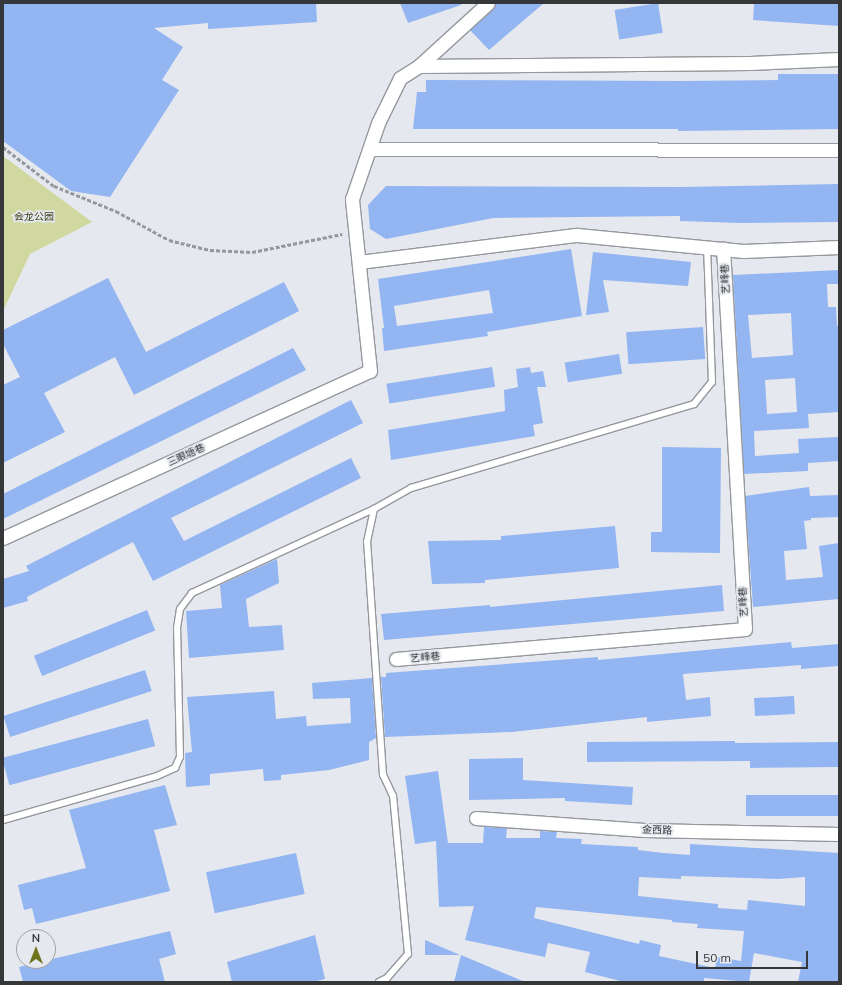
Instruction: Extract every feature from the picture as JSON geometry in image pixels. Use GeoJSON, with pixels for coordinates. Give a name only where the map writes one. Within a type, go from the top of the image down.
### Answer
{"type":"FeatureCollection","features":[{"type":"Feature","properties":{"kind":"street"},"geometry":{"type":"LineString","coordinates":[[488,3],[419,66],[400,78],[378,123],[352,199],[359,262],[577,235],[743,251],[839,247]]}},
{"type":"Feature","properties":{"kind":"street"},"geometry":{"type":"LineString","coordinates":[[419,66],[750,63],[839,59]]}},
{"type":"Feature","properties":{"kind":"street"},"geometry":{"type":"LineString","coordinates":[[370,149],[839,150]]}},
{"type":"Feature","properties":{"kind":"street","name":"艺峰巷"},"geometry":{"type":"LineString","coordinates":[[396,659],[745,629],[723,249]]}},
{"type":"Feature","properties":{"kind":"street","name":"三眼塘巷"},"geometry":{"type":"LineString","coordinates":[[3,538],[370,371],[359,262]]}},
{"type":"Feature","properties":{"kind":"street","name":"金西路"},"geometry":{"type":"LineString","coordinates":[[476,818],[645,830],[839,834]]}},
{"type":"Feature","properties":{"kind":"lane"},"geometry":{"type":"LineString","coordinates":[[3,820],[157,776],[175,768],[180,757],[178,628],[180,609],[192,593],[374,509],[411,488],[694,404],[712,382],[707,247]]}},
{"type":"Feature","properties":{"kind":"lane"},"geometry":{"type":"LineString","coordinates":[[374,509],[367,542],[382,775],[393,796],[408,954],[387,978],[379,982]]}},
{"type":"Feature","properties":{"kind":"path"},"geometry":{"type":"LineString","coordinates":[[3,147],[54,186],[116,211],[169,240],[203,248],[252,252],[301,244],[356,230]]}},
{"type":"Feature","properties":{"kind":"green space","name":"会龙公园"},"geometry":{"type":"Polygon","coordinates":[[[3,156],[92,222],[30,254],[3,311],[3,156]]]}},
{"type":"Feature","properties":{"kind":"building"},"geometry":{"type":"Polygon","coordinates":[[[3,3],[316,3],[317,22],[208,29],[208,23],[154,28],[183,47],[162,80],[179,90],[110,197],[71,191],[3,141],[3,3]]]}},
{"type":"Feature","properties":{"kind":"building"},"geometry":{"type":"Polygon","coordinates":[[[400,3],[461,3],[461,5],[408,23],[400,3]]]}},
{"type":"Feature","properties":{"kind":"building"},"geometry":{"type":"Polygon","coordinates":[[[496,3],[544,3],[489,50],[470,30],[493,9],[496,3]]]}},
{"type":"Feature","properties":{"kind":"building"},"geometry":{"type":"Polygon","coordinates":[[[658,3],[663,33],[619,40],[615,10],[658,3]]]}},
{"type":"Feature","properties":{"kind":"building"},"geometry":{"type":"Polygon","coordinates":[[[754,3],[839,3],[839,26],[753,20],[754,3]]]}},
{"type":"Feature","properties":{"kind":"building"},"geometry":{"type":"Polygon","coordinates":[[[778,74],[839,74],[839,129],[678,131],[678,129],[413,129],[417,92],[426,92],[426,80],[778,80],[778,74]]]}},
{"type":"Feature","properties":{"kind":"building"},"geometry":{"type":"Polygon","coordinates":[[[839,184],[839,222],[741,223],[680,221],[680,216],[493,218],[386,239],[370,229],[368,205],[386,186],[679,187],[839,184]]]}},
{"type":"Feature","properties":{"kind":"building"},"geometry":{"type":"Polygon","coordinates":[[[571,249],[582,316],[487,332],[488,336],[384,351],[382,328],[384,328],[378,279],[571,249]],[[489,290],[394,306],[397,326],[493,313],[489,290]]]}},
{"type":"Feature","properties":{"kind":"building"},"geometry":{"type":"Polygon","coordinates":[[[593,252],[691,262],[688,286],[603,280],[609,312],[586,315],[593,252]]]}},
{"type":"Feature","properties":{"kind":"building"},"geometry":{"type":"Polygon","coordinates":[[[839,270],[839,284],[827,284],[828,307],[836,307],[837,326],[839,326],[839,412],[808,414],[809,428],[754,431],[755,456],[799,453],[798,439],[839,437],[839,461],[808,463],[808,471],[744,474],[733,275],[839,270]],[[791,313],[748,315],[752,358],[793,355],[791,313]],[[795,378],[765,380],[767,414],[797,412],[795,378]]]}},
{"type":"Feature","properties":{"kind":"building"},"geometry":{"type":"Polygon","coordinates":[[[108,278],[146,352],[284,282],[299,311],[134,395],[115,357],[44,393],[65,432],[3,463],[3,385],[20,377],[3,344],[3,330],[108,278]]]}},
{"type":"Feature","properties":{"kind":"building"},"geometry":{"type":"Polygon","coordinates":[[[703,327],[705,359],[628,364],[626,332],[703,327]]]}},
{"type":"Feature","properties":{"kind":"building"},"geometry":{"type":"Polygon","coordinates":[[[293,348],[306,370],[3,519],[3,494],[293,348]]]}},
{"type":"Feature","properties":{"kind":"building"},"geometry":{"type":"Polygon","coordinates":[[[619,354],[622,374],[568,382],[565,363],[619,354]]]}},
{"type":"Feature","properties":{"kind":"building"},"geometry":{"type":"Polygon","coordinates":[[[492,367],[495,387],[389,403],[386,384],[492,367]]]}},
{"type":"Feature","properties":{"kind":"building"},"geometry":{"type":"Polygon","coordinates":[[[530,367],[531,373],[543,371],[546,387],[537,387],[543,423],[533,425],[535,436],[391,460],[388,430],[505,411],[504,390],[518,387],[516,369],[530,367]]]}},
{"type":"Feature","properties":{"kind":"building"},"geometry":{"type":"Polygon","coordinates":[[[351,400],[363,423],[171,518],[184,541],[351,458],[361,478],[153,581],[133,542],[27,597],[28,601],[3,608],[3,579],[29,571],[26,566],[351,400]]]}},
{"type":"Feature","properties":{"kind":"building"},"geometry":{"type":"Polygon","coordinates":[[[662,447],[721,448],[720,553],[651,552],[651,532],[662,532],[662,447]]]}},
{"type":"Feature","properties":{"kind":"building"},"geometry":{"type":"Polygon","coordinates":[[[809,487],[810,496],[839,495],[839,517],[811,518],[811,520],[804,521],[807,549],[784,551],[786,580],[823,577],[819,546],[839,543],[839,599],[753,607],[745,496],[809,487]]]}},
{"type":"Feature","properties":{"kind":"building"},"geometry":{"type":"Polygon","coordinates":[[[615,526],[619,568],[485,580],[485,583],[432,584],[428,541],[501,540],[501,536],[615,526]]]}},
{"type":"Feature","properties":{"kind":"building"},"geometry":{"type":"Polygon","coordinates":[[[277,559],[279,583],[246,599],[249,627],[282,625],[284,650],[189,658],[186,611],[222,608],[220,585],[277,559]]]}},
{"type":"Feature","properties":{"kind":"building"},"geometry":{"type":"Polygon","coordinates":[[[722,585],[724,611],[384,640],[381,614],[490,605],[490,607],[722,585]]]}},
{"type":"Feature","properties":{"kind":"building"},"geometry":{"type":"Polygon","coordinates":[[[147,610],[155,630],[42,676],[34,656],[147,610]]]}},
{"type":"Feature","properties":{"kind":"building"},"geometry":{"type":"Polygon","coordinates":[[[791,642],[792,648],[839,644],[839,666],[801,669],[801,665],[683,674],[686,700],[710,697],[711,716],[647,722],[647,717],[512,732],[385,737],[381,677],[386,677],[386,673],[598,657],[598,660],[791,642]]]}},
{"type":"Feature","properties":{"kind":"building"},"geometry":{"type":"Polygon","coordinates":[[[145,670],[152,691],[10,737],[3,716],[145,670]]]}},
{"type":"Feature","properties":{"kind":"building"},"geometry":{"type":"Polygon","coordinates":[[[372,678],[376,738],[369,742],[369,760],[329,770],[281,775],[281,780],[264,781],[263,769],[210,774],[210,785],[186,787],[185,753],[192,752],[187,697],[274,691],[276,719],[306,716],[307,726],[351,723],[350,698],[313,699],[312,683],[372,678]]]}},
{"type":"Feature","properties":{"kind":"building"},"geometry":{"type":"Polygon","coordinates":[[[794,696],[795,714],[755,716],[754,698],[794,696]]]}},
{"type":"Feature","properties":{"kind":"building"},"geometry":{"type":"Polygon","coordinates":[[[148,719],[155,746],[9,785],[3,758],[148,719]]]}},
{"type":"Feature","properties":{"kind":"building"},"geometry":{"type":"Polygon","coordinates":[[[735,741],[735,743],[839,742],[839,767],[750,768],[750,761],[587,762],[587,742],[735,741]]]}},
{"type":"Feature","properties":{"kind":"building"},"geometry":{"type":"Polygon","coordinates":[[[523,758],[523,780],[633,787],[632,805],[565,801],[565,798],[469,800],[469,759],[523,758]]]}},
{"type":"Feature","properties":{"kind":"building"},"geometry":{"type":"Polygon","coordinates":[[[438,771],[448,843],[483,843],[484,827],[507,828],[506,838],[540,838],[540,831],[557,832],[556,838],[582,839],[581,844],[638,847],[638,850],[690,855],[690,844],[839,853],[839,982],[798,982],[802,962],[754,953],[749,982],[704,978],[704,982],[624,982],[585,972],[590,952],[548,943],[545,957],[465,940],[474,906],[439,907],[436,841],[415,844],[405,776],[438,771]],[[681,876],[681,879],[639,877],[638,896],[718,904],[718,908],[747,910],[748,900],[805,906],[805,877],[778,879],[681,876]],[[536,907],[534,918],[639,944],[640,940],[661,945],[659,956],[715,968],[717,957],[741,961],[744,931],[697,928],[698,924],[672,922],[672,920],[536,907]]]}},
{"type":"Feature","properties":{"kind":"building"},"geometry":{"type":"Polygon","coordinates":[[[165,785],[177,825],[154,830],[170,891],[36,924],[32,908],[24,910],[18,885],[86,868],[69,810],[165,785]]]}},
{"type":"Feature","properties":{"kind":"building"},"geometry":{"type":"Polygon","coordinates":[[[746,795],[839,795],[839,816],[746,816],[746,795]]]}},
{"type":"Feature","properties":{"kind":"building"},"geometry":{"type":"Polygon","coordinates":[[[296,853],[305,894],[215,913],[206,872],[296,853]]]}},
{"type":"Feature","properties":{"kind":"building"},"geometry":{"type":"Polygon","coordinates":[[[170,931],[176,954],[159,959],[165,982],[23,982],[20,969],[56,969],[56,958],[170,931]]]}},
{"type":"Feature","properties":{"kind":"building"},"geometry":{"type":"Polygon","coordinates":[[[315,935],[325,979],[312,982],[232,982],[227,962],[315,935]]]}},
{"type":"Feature","properties":{"kind":"building"},"geometry":{"type":"Polygon","coordinates":[[[425,940],[460,955],[425,955],[425,940]]]}},
{"type":"Feature","properties":{"kind":"building"},"geometry":{"type":"Polygon","coordinates":[[[461,955],[525,982],[454,982],[461,955]]]}}]}
